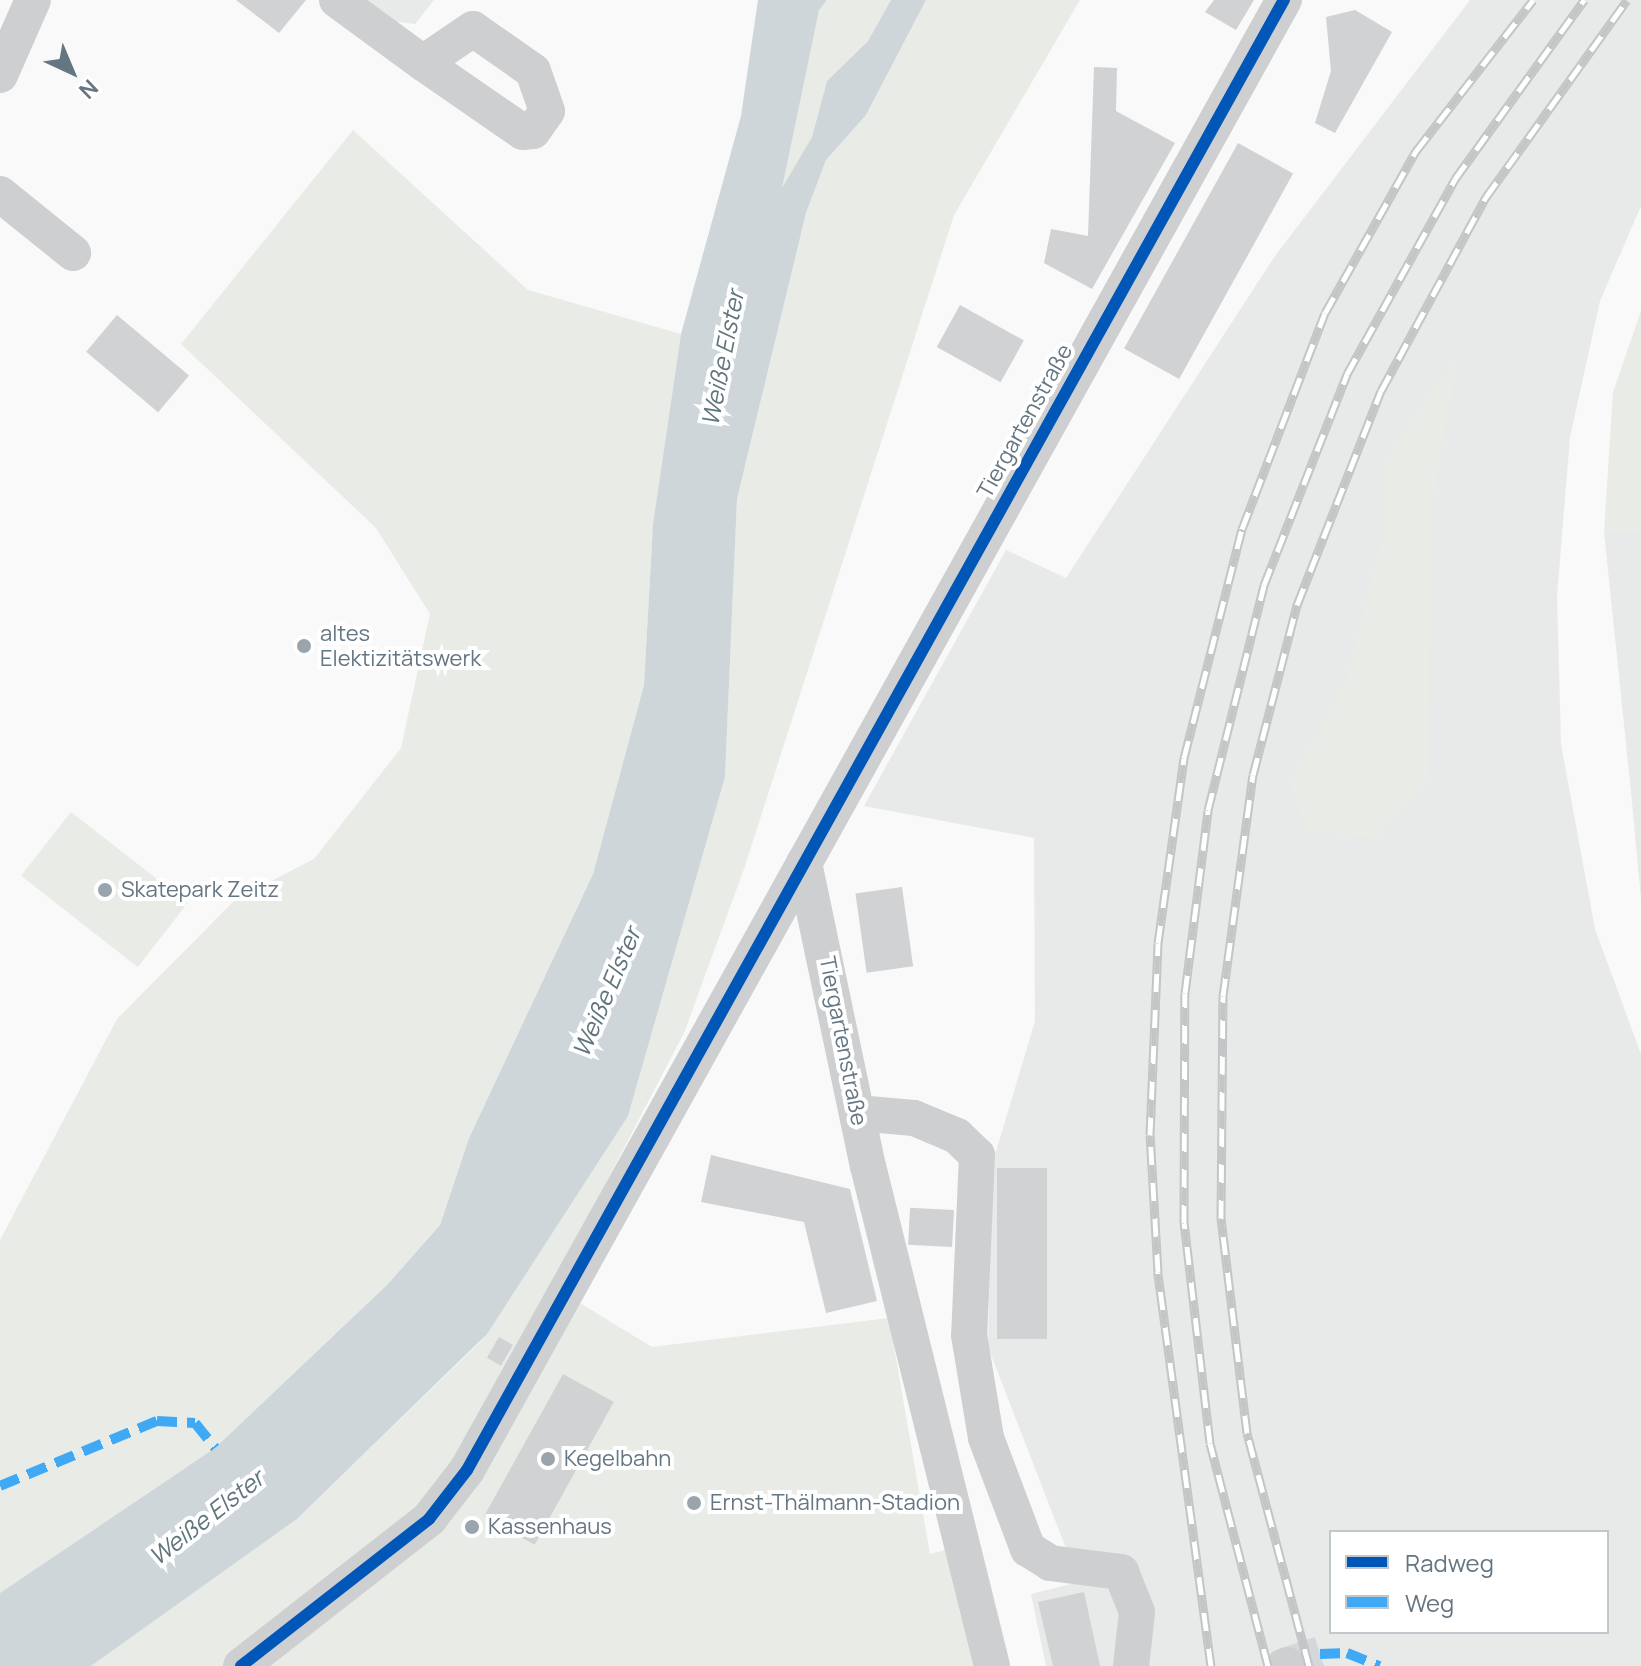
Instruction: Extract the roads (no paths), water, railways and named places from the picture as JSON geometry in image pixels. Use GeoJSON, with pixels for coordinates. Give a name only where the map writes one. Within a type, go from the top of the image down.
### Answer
{"type":"FeatureCollection","features":[{"type":"Feature","properties":{"kind":"street"},"geometry":{"type":"LineString","coordinates":[[0,75],[33,0]]}},
{"type":"Feature","properties":{"kind":"street"},"geometry":{"type":"LineString","coordinates":[[337,0],[423,63]]}},
{"type":"Feature","properties":{"kind":"street","name":"Tiergartenstraße"},"geometry":{"type":"LineString","coordinates":[[992,1666],[857,1113],[804,863],[1284,0]]}},
{"type":"Feature","properties":{"kind":"street"},"geometry":{"type":"LineString","coordinates":[[0,194],[73,253]]}},
{"type":"Feature","properties":{"kind":"street"},"geometry":{"type":"LineString","coordinates":[[241,1666],[448,1499],[546,1339],[804,863]]}},
{"type":"Feature","properties":{"kind":"street"},"geometry":{"type":"LineString","coordinates":[[857,1113],[914,1118],[957,1136],[977,1155],[969,1335],[986,1438],[1028,1549],[1050,1563],[1121,1572],[1137,1612],[1131,1666]]}},
{"type":"Feature","properties":{"kind":"water","name":"Weiße Elster"},"geometry":{"type":"Polygon","coordinates":[[[758,0],[827,0],[819,10],[782,188],[812,137],[827,81],[868,41],[891,0],[926,0],[866,115],[826,160],[806,213],[737,499],[725,777],[628,1116],[487,1334],[297,1519],[91,1666],[0,1666],[0,1593],[215,1448],[387,1285],[440,1225],[469,1138],[593,874],[644,685],[653,524],[681,334],[741,116],[758,0]]]}},
{"type":"Feature","properties":{"kind":"tunnel"},"geometry":{"type":"LineString","coordinates":[[1287,1665],[1320,1654]]}},
{"type":"Feature","properties":{"kind":"railway"},"geometry":{"type":"LineString","coordinates":[[1211,1666],[1158,1272],[1150,1135],[1158,943],[1184,758],[1242,529],[1325,313],[1416,151],[1533,0]]}},
{"type":"Feature","properties":{"kind":"railway"},"geometry":{"type":"LineString","coordinates":[[1268,1666],[1210,1443],[1184,1223],[1185,993],[1208,810],[1264,585],[1347,374],[1455,179],[1584,0]]}},
{"type":"Feature","properties":{"kind":"railway"},"geometry":{"type":"LineString","coordinates":[[1309,1666],[1247,1433],[1221,1218],[1223,996],[1253,775],[1297,605],[1381,391],[1486,197],[1627,0]]}},
{"type":"Feature","properties":{"kind":"place","name":"altes Elektizitätswerk"},"geometry":{"type":"Point","coordinates":[304,646]}},
{"type":"Feature","properties":{"kind":"place","name":"Skatepark Zeitz"},"geometry":{"type":"Point","coordinates":[105,890]}},
{"type":"Feature","properties":{"kind":"place","name":"Kegelbahn"},"geometry":{"type":"Point","coordinates":[548,1459]}},
{"type":"Feature","properties":{"kind":"place","name":"Ernst-Thälmann-Stadion"},"geometry":{"type":"Point","coordinates":[694,1503]}},
{"type":"Feature","properties":{"kind":"place","name":"Kassenhaus"},"geometry":{"type":"Point","coordinates":[472,1527]}}]}
